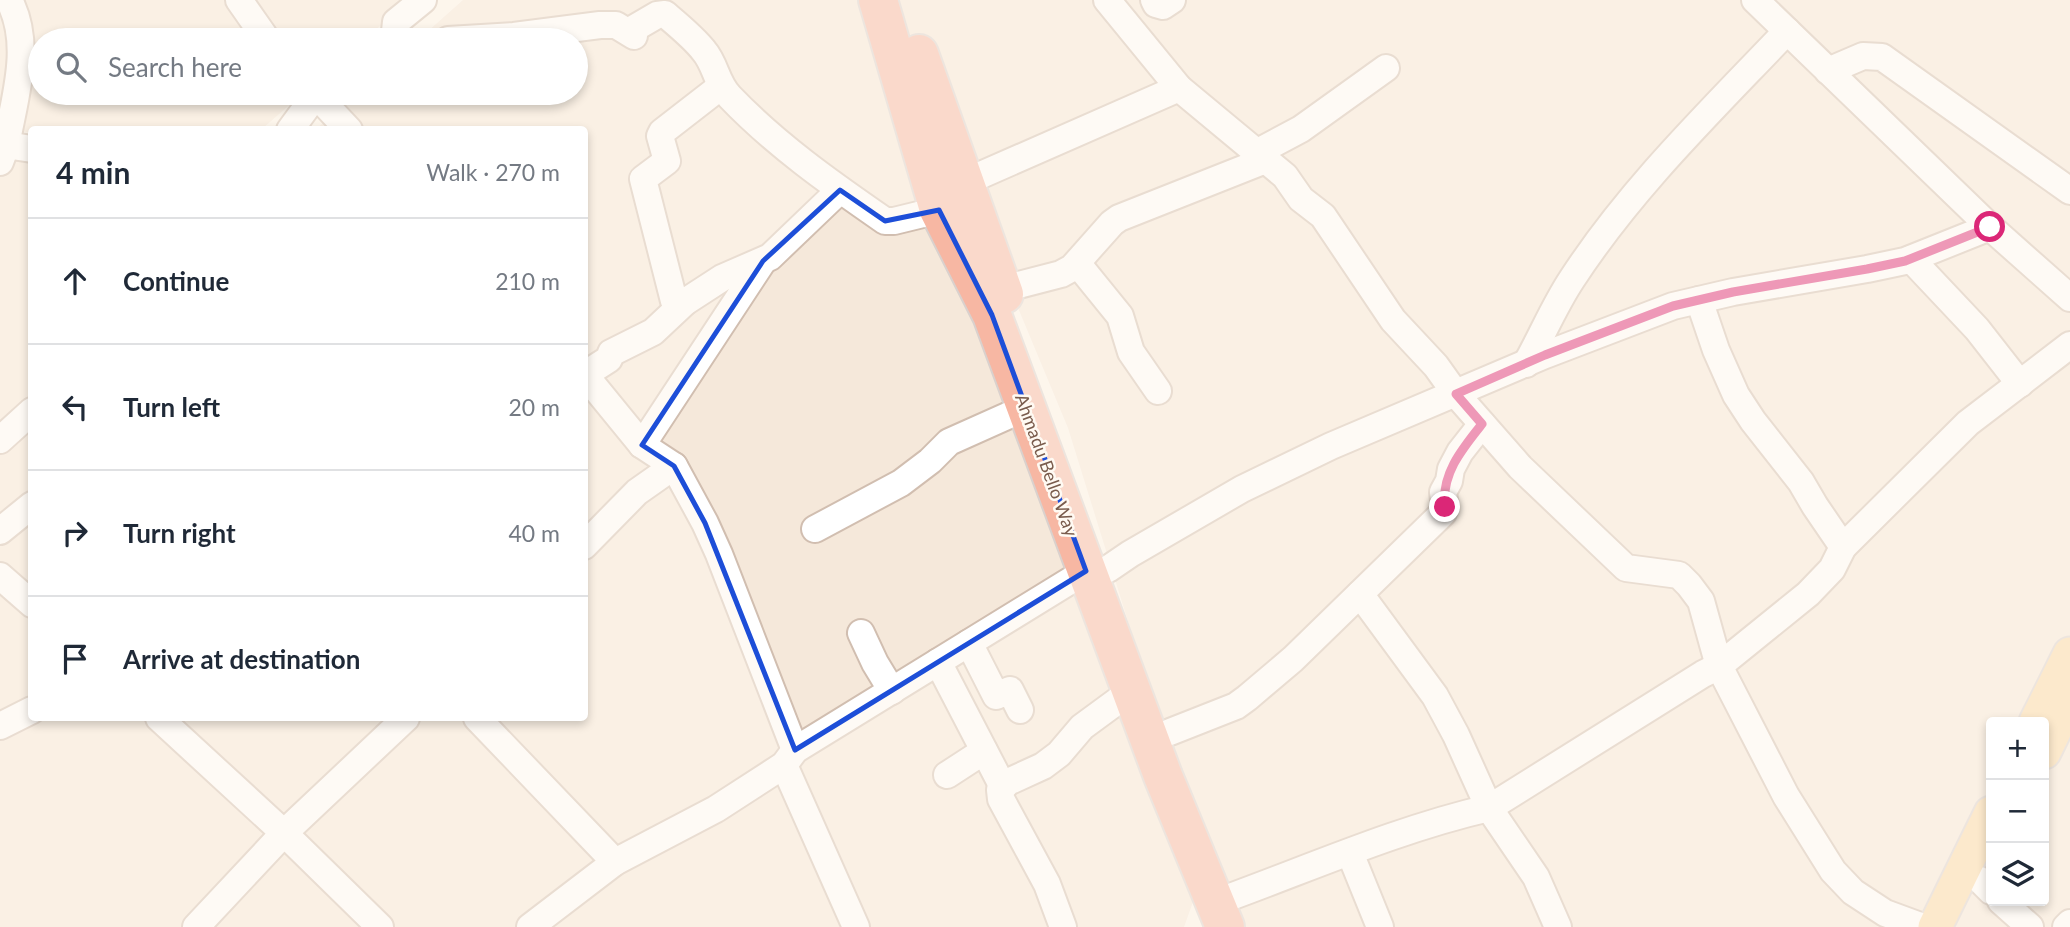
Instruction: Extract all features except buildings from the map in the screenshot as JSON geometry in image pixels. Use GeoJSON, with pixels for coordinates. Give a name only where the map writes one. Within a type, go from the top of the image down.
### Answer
{"type":"FeatureCollection","features":[{"type":"Feature","properties":{"kind":"highway","name":"Ahmadu Bello Way"},"geometry":{"type":"LineString","coordinates":[[878,0],[939,210],[992,315],[1026,408],[1170,732],[1235,917]]}},
{"type":"Feature","properties":{"kind":"highway","name":"Ahmadu Bello Way"},"geometry":{"type":"LineString","coordinates":[[900,0],[1003,289],[1097,570],[1131,691],[1163,776],[1235,917]]}},
{"type":"Feature","properties":{"kind":"main road"},"geometry":{"type":"LineString","coordinates":[[2038,717],[2070,654]]}},
{"type":"Feature","properties":{"kind":"main road"},"geometry":{"type":"LineString","coordinates":[[2049,742],[2070,700]]}},
{"type":"Feature","properties":{"kind":"main road"},"geometry":{"type":"LineString","coordinates":[[1935,927],[1986,823]]}},
{"type":"Feature","properties":{"kind":"main road"},"geometry":{"type":"LineString","coordinates":[[1958,927],[1986,889]]}},
{"type":"Feature","properties":{"kind":"street"},"geometry":{"type":"LineString","coordinates":[[9,0],[19,24],[22,46],[9,150]]}},
{"type":"Feature","properties":{"kind":"street"},"geometry":{"type":"LineString","coordinates":[[239,0],[259,28]]}},
{"type":"Feature","properties":{"kind":"street"},"geometry":{"type":"LineString","coordinates":[[392,21],[423,0]]}},
{"type":"Feature","properties":{"kind":"street"},"geometry":{"type":"LineString","coordinates":[[1107,0],[1179,88],[1285,176],[1301,199],[1323,216],[1382,304],[1520,467],[1626,568],[1679,575],[1689,585],[1701,601],[1718,667],[1786,796],[1833,871],[1853,892],[1885,913],[1923,927]]}},
{"type":"Feature","properties":{"kind":"street"},"geometry":{"type":"LineString","coordinates":[[1154,0],[1156,4],[1163,6],[1172,0]]}},
{"type":"Feature","properties":{"kind":"street"},"geometry":{"type":"LineString","coordinates":[[1755,0],[1990,227],[2070,298]]}},
{"type":"Feature","properties":{"kind":"street"},"geometry":{"type":"LineString","coordinates":[[577,28],[616,25],[634,36],[634,29],[657,15],[665,14],[706,52],[720,87],[771,137],[841,190],[885,221],[939,210]]}},
{"type":"Feature","properties":{"kind":"street"},"geometry":{"type":"LineString","coordinates":[[1525,364],[1571,281],[1605,233],[1677,147],[1787,32]]}},
{"type":"Feature","properties":{"kind":"street"},"geometry":{"type":"LineString","coordinates":[[1828,71],[1863,56],[1882,57],[2070,191]]}},
{"type":"Feature","properties":{"kind":"street"},"geometry":{"type":"LineString","coordinates":[[1003,289],[1061,274],[1077,263],[1119,218],[1260,157],[1386,68]]}},
{"type":"Feature","properties":{"kind":"street"},"geometry":{"type":"LineString","coordinates":[[685,302],[674,301],[643,179],[667,161],[660,136],[662,132],[720,87]]}},
{"type":"Feature","properties":{"kind":"street"},"geometry":{"type":"LineString","coordinates":[[965,183],[1179,88]]}},
{"type":"Feature","properties":{"kind":"street"},"geometry":{"type":"LineString","coordinates":[[293,126],[307,105]]}},
{"type":"Feature","properties":{"kind":"street"},"geometry":{"type":"LineString","coordinates":[[322,105],[345,126]]}},
{"type":"Feature","properties":{"kind":"street"},"geometry":{"type":"LineString","coordinates":[[642,444],[763,261],[818,214],[841,190]]}},
{"type":"Feature","properties":{"kind":"street"},"geometry":{"type":"LineString","coordinates":[[530,927],[615,862],[716,808],[969,643],[1242,489],[1331,446],[1525,364],[1673,306],[1911,259],[1990,227]]}},
{"type":"Feature","properties":{"kind":"street"},"geometry":{"type":"LineString","coordinates":[[1911,259],[1977,329],[2020,384]]}},
{"type":"Feature","properties":{"kind":"street"},"geometry":{"type":"LineString","coordinates":[[588,373],[609,359],[611,353],[653,332],[685,302],[722,278],[763,261]]}},
{"type":"Feature","properties":{"kind":"street"},"geometry":{"type":"LineString","coordinates":[[1077,263],[1120,316],[1131,352],[1158,391]]}},
{"type":"Feature","properties":{"kind":"street"},"geometry":{"type":"LineString","coordinates":[[1699,300],[1716,351],[1736,395],[1801,482],[1843,547]]}},
{"type":"Feature","properties":{"kind":"street"},"geometry":{"type":"LineString","coordinates":[[1235,917],[1350,853],[1447,819],[1489,808],[1718,667],[1808,594],[1832,569],[1843,547],[1968,423],[2070,345]]}},
{"type":"Feature","properties":{"kind":"street"},"geometry":{"type":"LineString","coordinates":[[588,379],[642,444],[674,466],[705,523],[719,554],[790,758],[856,927]]}},
{"type":"Feature","properties":{"kind":"street"},"geometry":{"type":"LineString","coordinates":[[815,530],[901,483],[930,461],[949,442],[1026,408]]}},
{"type":"Feature","properties":{"kind":"street"},"geometry":{"type":"LineString","coordinates":[[0,440],[28,415]]}},
{"type":"Feature","properties":{"kind":"street"},"geometry":{"type":"LineString","coordinates":[[1170,732],[1236,706],[1247,698],[1293,659],[1443,513],[1443,492],[1451,469],[1460,452],[1482,424]]}},
{"type":"Feature","properties":{"kind":"street"},"geometry":{"type":"LineString","coordinates":[[588,542],[637,492],[674,466]]}},
{"type":"Feature","properties":{"kind":"street"},"geometry":{"type":"LineString","coordinates":[[0,531],[28,508]]}},
{"type":"Feature","properties":{"kind":"street"},"geometry":{"type":"LineString","coordinates":[[0,576],[28,600]]}},
{"type":"Feature","properties":{"kind":"street"},"geometry":{"type":"LineString","coordinates":[[1360,594],[1436,695],[1489,808],[1536,877],[1558,927]]}},
{"type":"Feature","properties":{"kind":"street"},"geometry":{"type":"LineString","coordinates":[[862,633],[875,663],[892,691]]}},
{"type":"Feature","properties":{"kind":"street"},"geometry":{"type":"LineString","coordinates":[[969,643],[996,696],[1010,690],[1020,710]]}},
{"type":"Feature","properties":{"kind":"street"},"geometry":{"type":"LineString","coordinates":[[939,662],[1003,787]]}},
{"type":"Feature","properties":{"kind":"street"},"geometry":{"type":"LineString","coordinates":[[1063,927],[1047,884],[1001,799],[1000,790],[1008,782],[1059,754],[1082,727],[1131,691]]}},
{"type":"Feature","properties":{"kind":"street"},"geometry":{"type":"LineString","coordinates":[[0,726],[28,712]]}},
{"type":"Feature","properties":{"kind":"street"},"geometry":{"type":"LineString","coordinates":[[162,721],[284,833],[380,927]]}},
{"type":"Feature","properties":{"kind":"street"},"geometry":{"type":"LineString","coordinates":[[196,927],[284,833],[403,721]]}},
{"type":"Feature","properties":{"kind":"street"},"geometry":{"type":"LineString","coordinates":[[480,721],[615,862]]}},
{"type":"Feature","properties":{"kind":"street"},"geometry":{"type":"LineString","coordinates":[[947,775],[984,751]]}},
{"type":"Feature","properties":{"kind":"street"},"geometry":{"type":"LineString","coordinates":[[1350,853],[1380,927]]}},
{"type":"Feature","properties":{"kind":"street"},"geometry":{"type":"LineString","coordinates":[[2012,906],[2030,927]]}},
{"type":"Feature","properties":{"kind":"street"},"geometry":{"type":"LineString","coordinates":[[2066,927],[2070,923]]}},
{"type":"Feature","properties":{"kind":"highlighted area"},"geometry":{"type":"Polygon","coordinates":[[[840,190],[885,221],[939,210],[992,315],[1086,571],[795,750],[705,523],[674,466],[642,445],[763,261],[840,190]]]}},
{"type":"Feature","properties":{"kind":"shaded area"},"geometry":{"type":"Polygon","coordinates":[[[0,0],[412,0],[378,28],[28,28],[28,105],[289,105],[265,126],[28,126],[28,132],[0,127],[0,0]]]}},
{"type":"Feature","properties":{"kind":"shaded area"},"geometry":{"type":"Polygon","coordinates":[[[463,0],[858,0],[1033,479],[1194,899],[1184,927],[0,927],[0,145],[28,153],[28,721],[588,721],[588,126],[320,126],[344,105],[588,105],[588,28],[432,28],[463,0]]]}},
{"type":"Feature","properties":{"kind":"shaded area"},"geometry":{"type":"Polygon","coordinates":[[[890,0],[2070,0],[2070,927],[1208,927],[1215,902],[1068,428],[890,0]]]}},
{"type":"Feature","properties":{"kind":"route"},"geometry":{"type":"LineString","coordinates":[[1445,507],[1443,492],[1451,469],[1460,452],[1482,424],[1456,394],[1545,355],[1673,306],[1733,292],[1905,261],[1990,227]]}}]}
